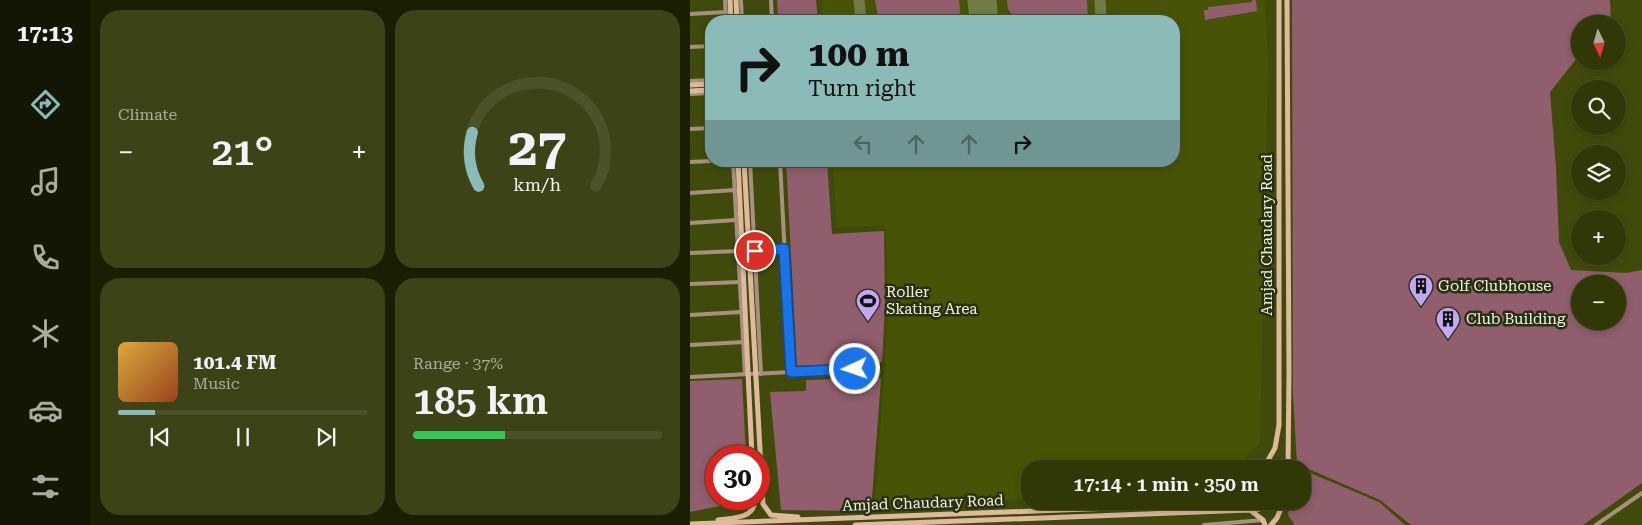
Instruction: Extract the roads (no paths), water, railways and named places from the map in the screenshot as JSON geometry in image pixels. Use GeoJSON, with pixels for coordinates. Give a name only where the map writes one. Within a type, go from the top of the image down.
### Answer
{"type":"FeatureCollection","features":[{"type":"Feature","properties":{"kind":"main road"},"geometry":{"type":"LineString","coordinates":[[730,0],[731,15]]}},
{"type":"Feature","properties":{"kind":"main road"},"geometry":{"type":"LineString","coordinates":[[736,0],[737,15]]}},
{"type":"Feature","properties":{"kind":"main road","name":"Amjad Chaudary Road"},"geometry":{"type":"LineString","coordinates":[[1268,460],[1275,448],[1279,425],[1279,0]]}},
{"type":"Feature","properties":{"kind":"main road","name":"Amjad Chaudary Road"},"geometry":{"type":"LineString","coordinates":[[1287,0],[1288,460]]}},
{"type":"Feature","properties":{"kind":"main road"},"geometry":{"type":"LineString","coordinates":[[690,86],[705,85]]}},
{"type":"Feature","properties":{"kind":"main road"},"geometry":{"type":"LineString","coordinates":[[690,93],[705,92]]}},
{"type":"Feature","properties":{"kind":"main road"},"geometry":{"type":"LineString","coordinates":[[738,167],[751,445]]}},
{"type":"Feature","properties":{"kind":"main road"},"geometry":{"type":"LineString","coordinates":[[744,167],[759,374],[765,508],[771,515],[776,516],[834,519]]}},
{"type":"Feature","properties":{"kind":"main road"},"geometry":{"type":"LineString","coordinates":[[690,524],[747,515],[751,510]]}},
{"type":"Feature","properties":{"kind":"main road","name":"Amjad Chaudary Road"},"geometry":{"type":"LineString","coordinates":[[690,524],[1058,510]]}},
{"type":"Feature","properties":{"kind":"main road"},"geometry":{"type":"LineString","coordinates":[[1250,510],[1264,523]]}},
{"type":"Feature","properties":{"kind":"main road","name":"Amjad Chaudary Road"},"geometry":{"type":"LineString","coordinates":[[856,525],[1250,510]]}},
{"type":"Feature","properties":{"kind":"main road"},"geometry":{"type":"LineString","coordinates":[[1271,525],[1280,510]]}},
{"type":"Feature","properties":{"kind":"street"},"geometry":{"type":"LineString","coordinates":[[690,14],[726,12],[726,0]]}},
{"type":"Feature","properties":{"kind":"street"},"geometry":{"type":"LineString","coordinates":[[741,0],[742,15]]}},
{"type":"Feature","properties":{"kind":"street"},"geometry":{"type":"LineString","coordinates":[[771,0],[772,15]]}},
{"type":"Feature","properties":{"kind":"street"},"geometry":{"type":"LineString","coordinates":[[690,47],[705,46]]}},
{"type":"Feature","properties":{"kind":"street"},"geometry":{"type":"LineString","coordinates":[[690,81],[705,80]]}},
{"type":"Feature","properties":{"kind":"street"},"geometry":{"type":"LineString","coordinates":[[690,129],[705,128]]}},
{"type":"Feature","properties":{"kind":"street"},"geometry":{"type":"LineString","coordinates":[[690,162],[705,161]]}},
{"type":"Feature","properties":{"kind":"street"},"geometry":{"type":"LineString","coordinates":[[733,167],[747,374]]}},
{"type":"Feature","properties":{"kind":"street"},"geometry":{"type":"LineString","coordinates":[[750,167],[759,374]]}},
{"type":"Feature","properties":{"kind":"street"},"geometry":{"type":"LineString","coordinates":[[780,167],[791,372]]}},
{"type":"Feature","properties":{"kind":"street"},"geometry":{"type":"LineString","coordinates":[[690,193],[735,190]]}},
{"type":"Feature","properties":{"kind":"street"},"geometry":{"type":"LineString","coordinates":[[690,223],[736,220]]}},
{"type":"Feature","properties":{"kind":"street"},"geometry":{"type":"LineString","coordinates":[[755,251],[784,249]]}},
{"type":"Feature","properties":{"kind":"street"},"geometry":{"type":"LineString","coordinates":[[690,253],[738,251]]}},
{"type":"Feature","properties":{"kind":"street"},"geometry":{"type":"LineString","coordinates":[[690,284],[740,282]]}},
{"type":"Feature","properties":{"kind":"street"},"geometry":{"type":"LineString","coordinates":[[690,315],[742,312]]}},
{"type":"Feature","properties":{"kind":"street"},"geometry":{"type":"LineString","coordinates":[[690,345],[744,342]]}},
{"type":"Feature","properties":{"kind":"street"},"geometry":{"type":"LineString","coordinates":[[838,361],[839,370]]}},
{"type":"Feature","properties":{"kind":"street"},"geometry":{"type":"LineString","coordinates":[[690,377],[870,368]]}},
{"type":"Feature","properties":{"kind":"street"},"geometry":{"type":"LineString","coordinates":[[1596,525],[1642,493]]}},
{"type":"Feature","properties":{"kind":"street"},"geometry":{"type":"LineString","coordinates":[[1204,525],[1264,523]]}},
{"type":"Feature","properties":{"kind":"place","name":"Golf Clubhouse"},"geometry":{"type":"Point","coordinates":[1421,307]}},
{"type":"Feature","properties":{"kind":"place","name":"Roller Skating Area"},"geometry":{"type":"Point","coordinates":[868,322]}},
{"type":"Feature","properties":{"kind":"place","name":"Club Building"},"geometry":{"type":"Point","coordinates":[1448,340]}}]}
